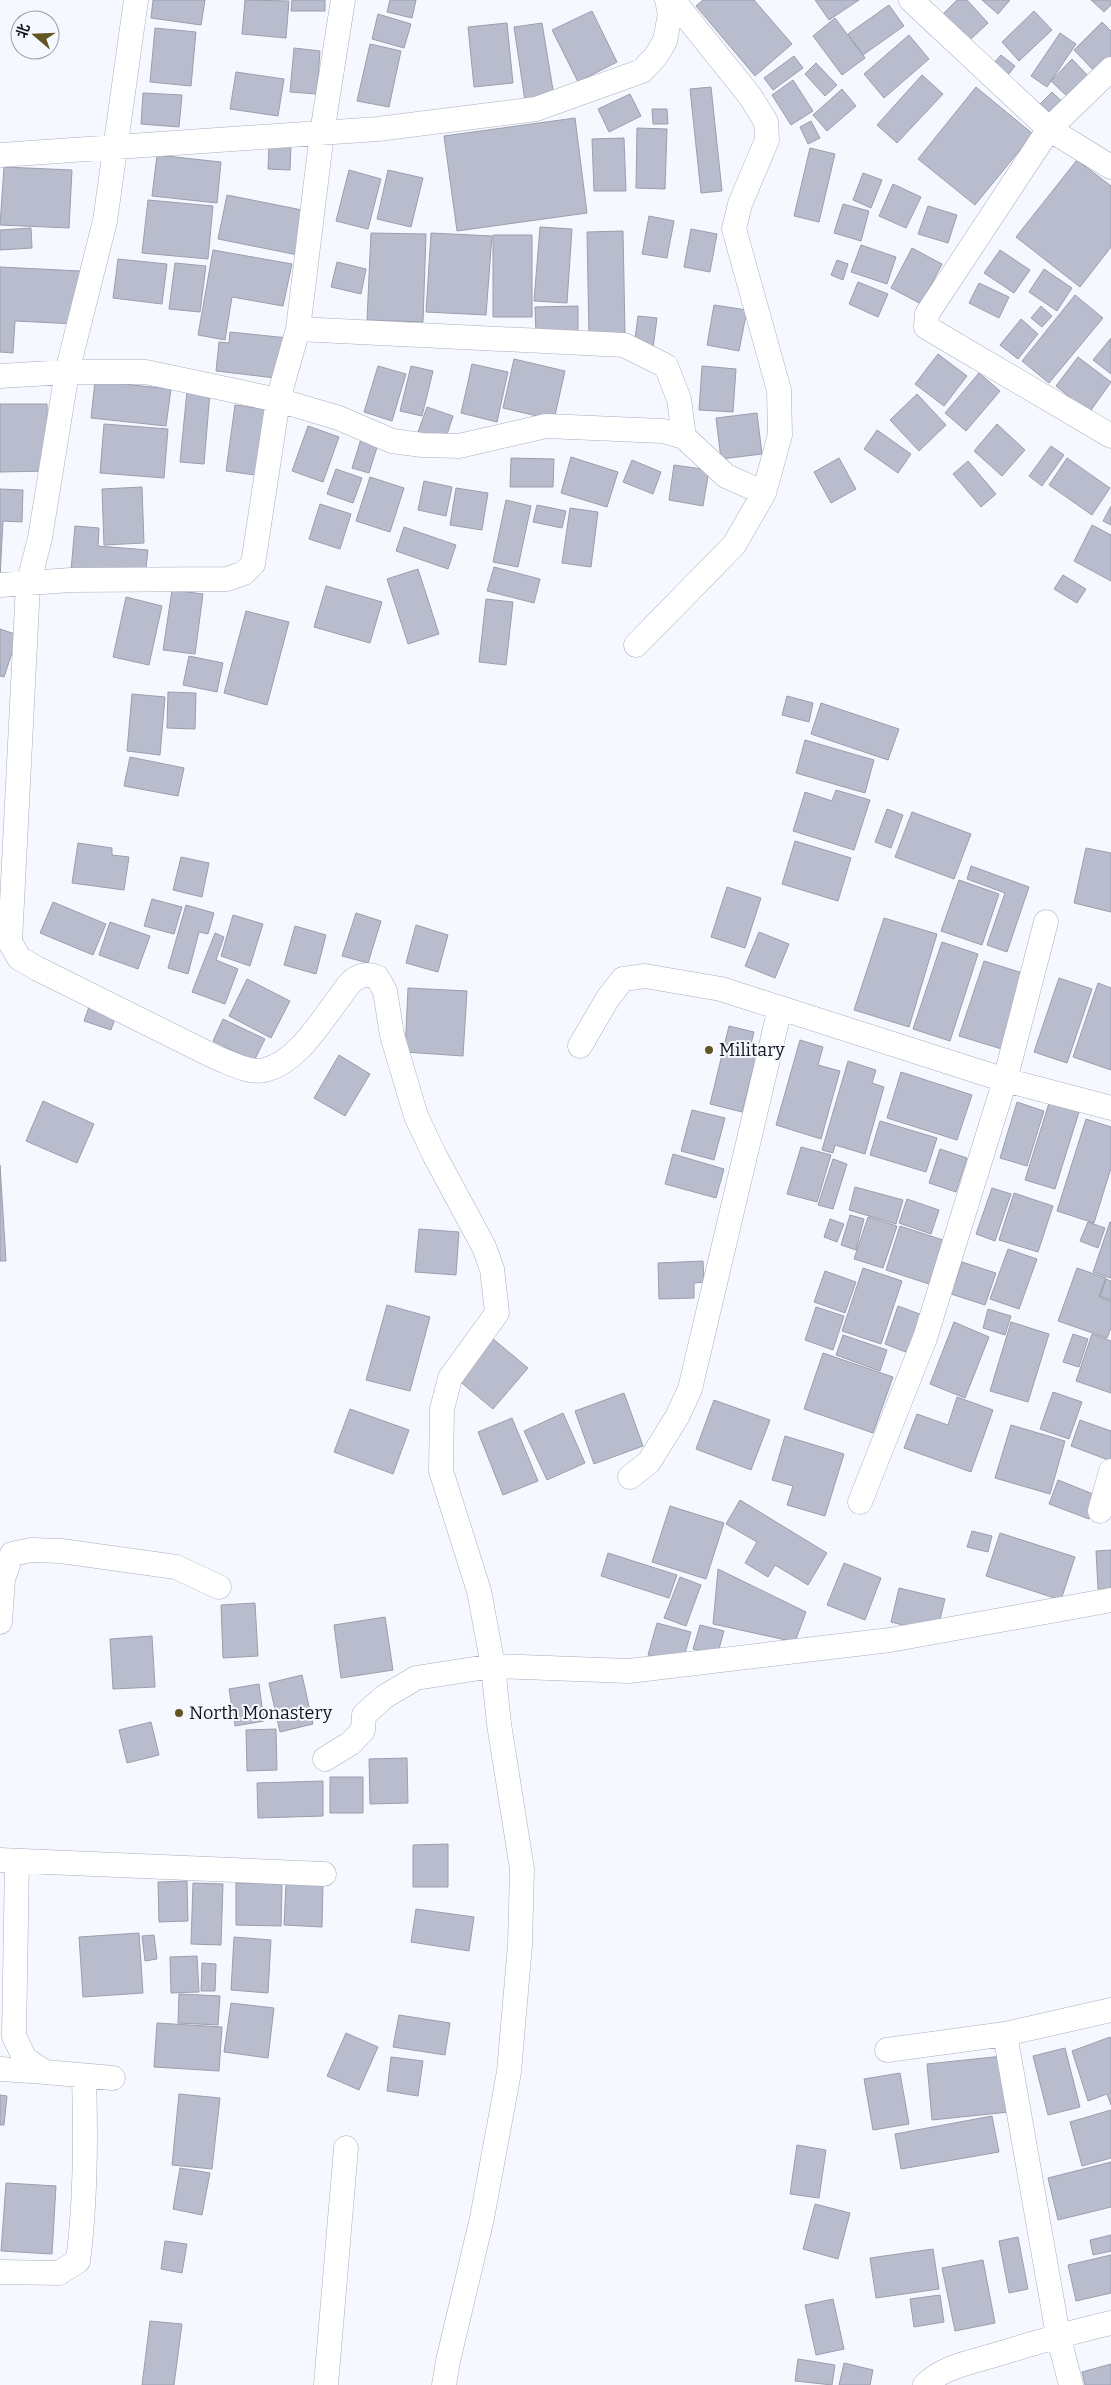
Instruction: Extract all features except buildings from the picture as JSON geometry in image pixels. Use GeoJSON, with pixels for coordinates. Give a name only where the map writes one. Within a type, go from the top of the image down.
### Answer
{"type":"FeatureCollection","features":[{"type":"Feature","properties":{"kind":"street"},"geometry":{"type":"LineString","coordinates":[[136,0],[104,221],[67,372],[40,538],[28,585],[10,942],[19,958],[38,969],[218,1058],[244,1069],[264,1071],[281,1063],[309,1038],[351,982],[361,976],[370,974],[377,976],[385,991],[392,1035],[416,1116],[435,1156],[484,1247],[492,1269],[497,1313],[450,1378],[442,1409],[441,1471],[479,1591],[493,1666],[499,1724],[522,1869],[520,1945],[510,2072],[482,2218],[444,2385]]}},
{"type":"Feature","properties":{"kind":"street"},"geometry":{"type":"LineString","coordinates":[[0,585],[28,585],[71,580],[227,579],[244,573],[253,564],[278,400],[298,329],[322,133],[343,0]]}},
{"type":"Feature","properties":{"kind":"street"},"geometry":{"type":"LineString","coordinates":[[0,155],[378,129],[536,109],[642,71],[656,56],[665,41],[670,14],[667,0]]}},
{"type":"Feature","properties":{"kind":"street"},"geometry":{"type":"LineString","coordinates":[[636,645],[734,545],[764,493],[780,436],[779,390],[734,229],[740,204],[767,140],[766,122],[750,96],[673,0]]}},
{"type":"Feature","properties":{"kind":"street"},"geometry":{"type":"LineString","coordinates":[[911,0],[1049,129],[1111,166]]}},
{"type":"Feature","properties":{"kind":"street"},"geometry":{"type":"LineString","coordinates":[[1111,69],[1049,129],[927,314],[926,327],[1111,436]]}},
{"type":"Feature","properties":{"kind":"street"},"geometry":{"type":"LineString","coordinates":[[298,329],[624,345],[666,366],[679,399],[684,437]]}},
{"type":"Feature","properties":{"kind":"street"},"geometry":{"type":"LineString","coordinates":[[0,376],[67,372],[146,372],[278,400],[339,418],[392,441],[422,445],[459,446],[546,426],[663,431],[684,437],[726,476],[764,493]]}},
{"type":"Feature","properties":{"kind":"street"},"geometry":{"type":"LineString","coordinates":[[860,1502],[925,1338],[1006,1080],[1046,922]]}},
{"type":"Feature","properties":{"kind":"street"},"geometry":{"type":"LineString","coordinates":[[580,1046],[608,998],[623,978],[645,976],[721,989],[1006,1080],[1111,1108]]}},
{"type":"Feature","properties":{"kind":"street"},"geometry":{"type":"LineString","coordinates":[[630,1477],[649,1462],[677,1417],[690,1389],[780,1008]]}},
{"type":"Feature","properties":{"kind":"street"},"geometry":{"type":"LineString","coordinates":[[1100,1511],[1111,1471]]}},
{"type":"Feature","properties":{"kind":"street"},"geometry":{"type":"LineString","coordinates":[[0,1622],[3,1578],[12,1554],[31,1550],[60,1550],[176,1567],[218,1587]]}},
{"type":"Feature","properties":{"kind":"street"},"geometry":{"type":"LineString","coordinates":[[325,1759],[351,1743],[363,1730],[364,1716],[384,1697],[416,1678],[493,1666],[629,1671],[890,1640],[1111,1600]]}},
{"type":"Feature","properties":{"kind":"street"},"geometry":{"type":"LineString","coordinates":[[45,2072],[25,2058],[14,2036],[8,1860],[324,1874]]}},
{"type":"Feature","properties":{"kind":"street"},"geometry":{"type":"LineString","coordinates":[[887,2050],[1005,2034],[1111,2010]]}},
{"type":"Feature","properties":{"kind":"street"},"geometry":{"type":"LineString","coordinates":[[1005,2034],[1058,2335],[1071,2385]]}},
{"type":"Feature","properties":{"kind":"street"},"geometry":{"type":"LineString","coordinates":[[0,2069],[113,2078]]}},
{"type":"Feature","properties":{"kind":"street"},"geometry":{"type":"LineString","coordinates":[[0,2272],[59,2273],[78,2261],[84,2216],[86,2153],[84,2077]]}},
{"type":"Feature","properties":{"kind":"street"},"geometry":{"type":"LineString","coordinates":[[326,2385],[346,2148]]}},
{"type":"Feature","properties":{"kind":"street"},"geometry":{"type":"LineString","coordinates":[[925,2385],[953,2368],[1058,2335],[1111,2322]]}},
{"type":"Feature","properties":{"kind":"place","name":"Military"},"geometry":{"type":"Point","coordinates":[709,1050]}},
{"type":"Feature","properties":{"kind":"place","name":"North Monastery"},"geometry":{"type":"Point","coordinates":[179,1713]}}]}
